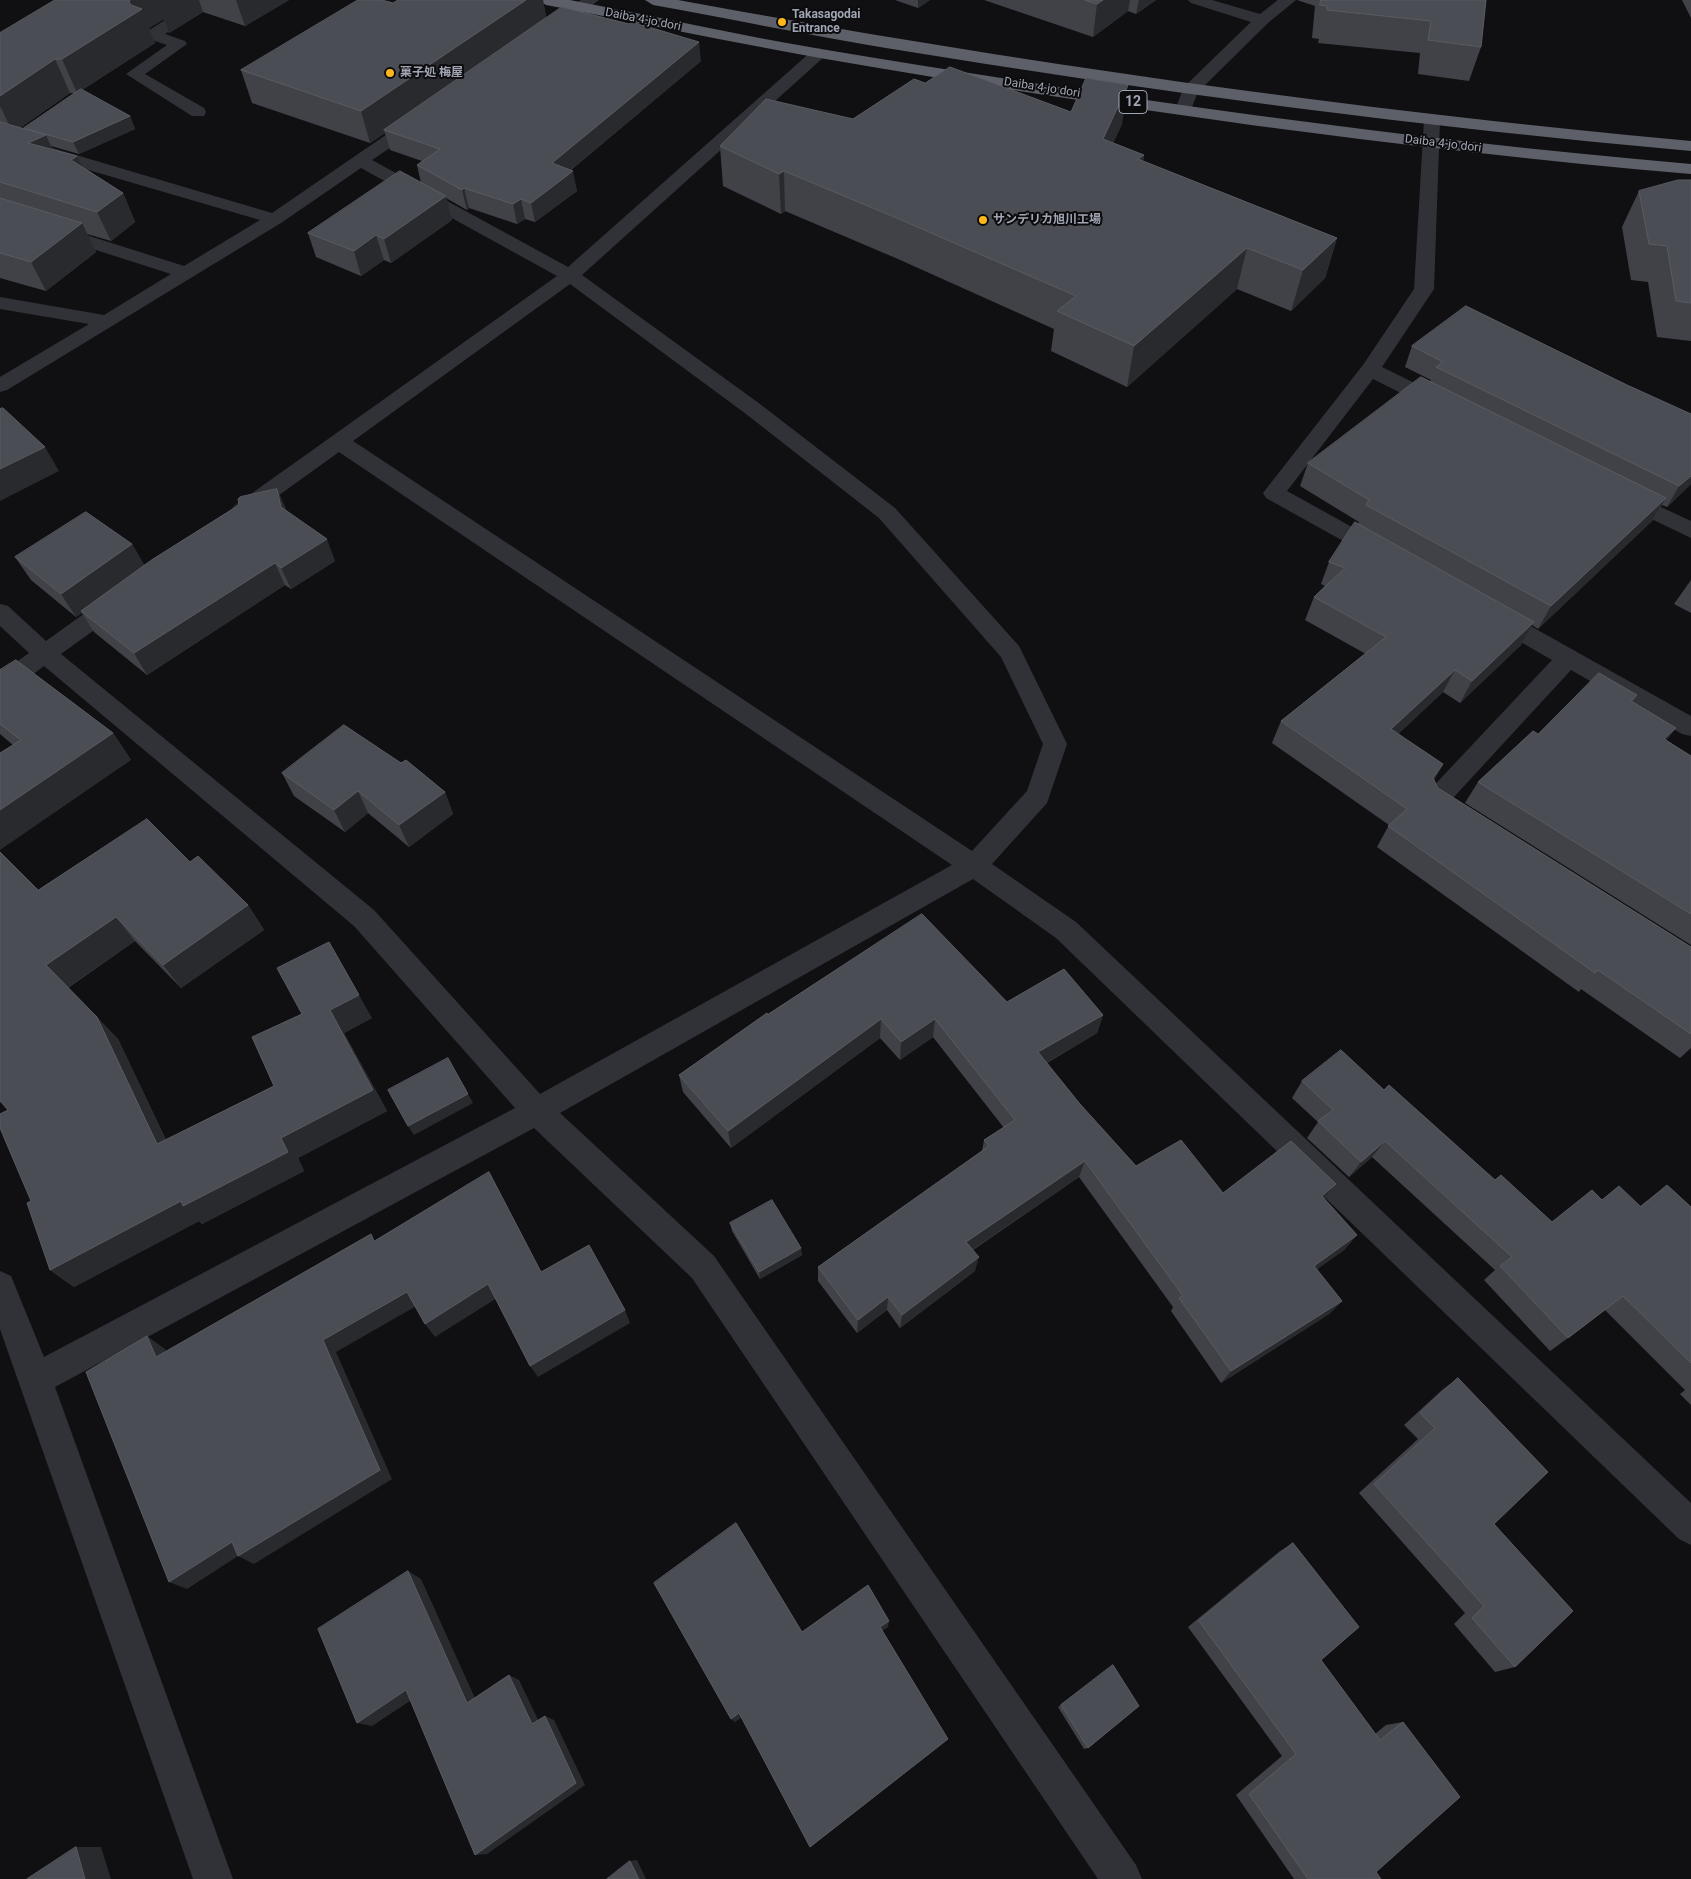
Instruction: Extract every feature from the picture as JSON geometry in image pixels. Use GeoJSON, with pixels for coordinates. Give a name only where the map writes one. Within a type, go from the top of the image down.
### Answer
{"type":"FeatureCollection","features":[{"type":"Feature","properties":{"kind":"highway","name":"Daiba 4-jo dori"},"geometry":{"type":"LineString","coordinates":[[546,0],[585,4],[819,53],[1183,110],[1552,157],[1691,169]]}},
{"type":"Feature","properties":{"kind":"highway","name":"Daiba 4-jo dori"},"geometry":{"type":"LineString","coordinates":[[653,0],[914,47],[1190,90],[1548,134],[1691,146]]}},
{"type":"Feature","properties":{"kind":"street"},"geometry":{"type":"LineString","coordinates":[[198,112],[134,74],[179,44],[152,35],[208,0]]}},
{"type":"Feature","properties":{"kind":"street"},"geometry":{"type":"LineString","coordinates":[[1196,0],[1262,20]]}},
{"type":"Feature","properties":{"kind":"street"},"geometry":{"type":"LineString","coordinates":[[1183,110],[1190,90],[1262,20],[1288,0]]}},
{"type":"Feature","properties":{"kind":"street"},"geometry":{"type":"LineString","coordinates":[[545,32],[585,4]]}},
{"type":"Feature","properties":{"kind":"street"},"geometry":{"type":"LineString","coordinates":[[228,522],[570,276],[819,53]]}},
{"type":"Feature","properties":{"kind":"street"},"geometry":{"type":"LineString","coordinates":[[0,386],[275,219],[433,110]]}},
{"type":"Feature","properties":{"kind":"street"},"geometry":{"type":"LineString","coordinates":[[1395,561],[1274,493],[1370,369],[1424,288],[1429,142],[1432,120]]}},
{"type":"Feature","properties":{"kind":"street"},"geometry":{"type":"LineString","coordinates":[[31,148],[275,219]]}},
{"type":"Feature","properties":{"kind":"street"},"geometry":{"type":"LineString","coordinates":[[36,1378],[537,1111],[974,866],[1038,796],[1056,744],[1011,652],[887,513],[753,409],[570,276],[360,161]]}},
{"type":"Feature","properties":{"kind":"street"},"geometry":{"type":"LineString","coordinates":[[40,227],[186,273]]}},
{"type":"Feature","properties":{"kind":"street"},"geometry":{"type":"LineString","coordinates":[[0,303],[107,321]]}},
{"type":"Feature","properties":{"kind":"street"},"geometry":{"type":"LineString","coordinates":[[1370,369],[1459,414]]}},
{"type":"Feature","properties":{"kind":"street"},"geometry":{"type":"LineString","coordinates":[[339,442],[974,866],[1066,930],[1691,1527]]}},
{"type":"Feature","properties":{"kind":"street"},"geometry":{"type":"LineString","coordinates":[[1611,490],[1691,530]]}},
{"type":"Feature","properties":{"kind":"street"},"geometry":{"type":"LineString","coordinates":[[0,686],[132,590]]}},
{"type":"Feature","properties":{"kind":"street"},"geometry":{"type":"LineString","coordinates":[[1473,605],[1691,727]]}},
{"type":"Feature","properties":{"kind":"street"},"geometry":{"type":"LineString","coordinates":[[0,612],[45,654],[364,918],[537,1111],[703,1267],[1122,1879]]}},
{"type":"Feature","properties":{"kind":"street"},"geometry":{"type":"LineString","coordinates":[[1477,826],[1436,800],[1568,658]]}},
{"type":"Feature","properties":{"kind":"street"},"geometry":{"type":"LineString","coordinates":[[0,1286],[36,1378],[213,1879]]}},
{"type":"Feature","properties":{"kind":"building"},"geometry":{"type":"Polygon","coordinates":[[[55,0],[130,0],[131,5],[142,9],[62,59],[55,59],[0,96],[0,33],[55,0]]]}},
{"type":"Feature","properties":{"kind":"building"},"geometry":{"type":"Polygon","coordinates":[[[358,0],[382,0],[393,3],[398,0],[526,0],[361,111],[241,70],[358,0]]]}},
{"type":"Feature","properties":{"kind":"building"},"geometry":{"type":"Polygon","coordinates":[[[1085,0],[1103,0],[1097,4],[1085,0]]]}},
{"type":"Feature","properties":{"kind":"building"},"geometry":{"type":"Polygon","coordinates":[[[1321,0],[1486,0],[1481,47],[1428,40],[1431,21],[1327,10],[1327,6],[1320,5],[1321,0]]]}},
{"type":"Feature","properties":{"kind":"building"},"geometry":{"type":"Polygon","coordinates":[[[562,7],[629,24],[632,22],[699,42],[552,163],[573,171],[531,203],[521,199],[513,204],[464,188],[462,190],[417,165],[440,149],[384,130],[562,7]]]}},
{"type":"Feature","properties":{"kind":"building"},"geometry":{"type":"Polygon","coordinates":[[[950,67],[1071,112],[1086,78],[1128,85],[1103,139],[1144,155],[1138,159],[1337,238],[1303,270],[1247,248],[1134,346],[1057,311],[1076,296],[784,171],[779,174],[720,146],[766,99],[853,119],[914,79],[925,83],[950,67]]]}},
{"type":"Feature","properties":{"kind":"building"},"geometry":{"type":"Polygon","coordinates":[[[81,89],[130,116],[73,142],[24,128],[81,89]]]}},
{"type":"Feature","properties":{"kind":"building"},"geometry":{"type":"Polygon","coordinates":[[[0,122],[46,135],[28,143],[77,156],[71,160],[123,193],[97,212],[0,182],[0,122]]]}},
{"type":"Feature","properties":{"kind":"building"},"geometry":{"type":"Polygon","coordinates":[[[400,171],[446,196],[384,239],[376,235],[354,251],[308,233],[400,171]]]}},
{"type":"Feature","properties":{"kind":"building"},"geometry":{"type":"Polygon","coordinates":[[[1678,180],[1691,180],[1691,303],[1676,301],[1667,246],[1649,244],[1639,191],[1678,180]]]}},
{"type":"Feature","properties":{"kind":"building"},"geometry":{"type":"Polygon","coordinates":[[[0,198],[82,223],[31,262],[0,253],[0,198]]]}},
{"type":"Feature","properties":{"kind":"building"},"geometry":{"type":"Polygon","coordinates":[[[1466,306],[1627,385],[1691,414],[1691,476],[1679,486],[1436,367],[1443,362],[1412,346],[1466,306]]]}},
{"type":"Feature","properties":{"kind":"building"},"geometry":{"type":"Polygon","coordinates":[[[1421,377],[1666,498],[1551,606],[1366,505],[1369,500],[1308,463],[1421,377]]]}},
{"type":"Feature","properties":{"kind":"building"},"geometry":{"type":"Polygon","coordinates":[[[3,408],[45,447],[0,469],[0,409],[3,408]]]}},
{"type":"Feature","properties":{"kind":"building"},"geometry":{"type":"Polygon","coordinates":[[[277,489],[281,507],[327,539],[281,568],[275,563],[134,653],[81,611],[153,559],[239,505],[238,499],[240,497],[277,489]]]}},
{"type":"Feature","properties":{"kind":"building"},"geometry":{"type":"Polygon","coordinates":[[[86,512],[132,544],[61,594],[15,557],[86,512]]]}},
{"type":"Feature","properties":{"kind":"building"},"geometry":{"type":"Polygon","coordinates":[[[1355,522],[1534,622],[1472,681],[1455,670],[1391,729],[1443,764],[1433,778],[1438,788],[1691,947],[1691,1034],[1598,970],[1595,973],[1388,826],[1407,809],[1281,721],[1386,637],[1314,597],[1345,568],[1329,562],[1355,522]]]}},
{"type":"Feature","properties":{"kind":"building"},"geometry":{"type":"Polygon","coordinates":[[[16,660],[113,733],[0,810],[0,753],[21,740],[0,724],[0,670],[16,660]]]}},
{"type":"Feature","properties":{"kind":"building"},"geometry":{"type":"Polygon","coordinates":[[[1599,673],[1637,695],[1631,701],[1676,728],[1664,739],[1691,756],[1691,914],[1478,782],[1533,731],[1538,734],[1599,673]]]}},
{"type":"Feature","properties":{"kind":"building"},"geometry":{"type":"Polygon","coordinates":[[[344,725],[401,763],[406,760],[445,792],[399,825],[358,791],[334,810],[282,773],[344,725]]]}},
{"type":"Feature","properties":{"kind":"building"},"geometry":{"type":"Polygon","coordinates":[[[147,819],[190,862],[198,856],[248,905],[163,965],[116,917],[46,965],[97,1017],[157,1144],[274,1086],[252,1037],[302,1014],[277,968],[329,942],[359,995],[330,1010],[373,1090],[281,1138],[288,1152],[183,1206],[181,1201],[50,1270],[27,1203],[31,1201],[0,1128],[0,1114],[8,1110],[0,1101],[0,852],[38,890],[147,819]]]}},
{"type":"Feature","properties":{"kind":"building"},"geometry":{"type":"Polygon","coordinates":[[[922,914],[1007,1002],[1064,969],[1103,1015],[1038,1052],[1080,1104],[1136,1166],[1181,1140],[1223,1193],[1291,1141],[1336,1184],[1322,1196],[1357,1235],[1314,1266],[1342,1301],[1231,1371],[1179,1298],[1183,1296],[1085,1161],[966,1242],[979,1257],[902,1315],[888,1297],[858,1320],[818,1267],[989,1146],[984,1140],[1015,1120],[935,1019],[901,1042],[881,1019],[728,1131],[679,1075],[767,1013],[922,914]]]}},
{"type":"Feature","properties":{"kind":"building"},"geometry":{"type":"Polygon","coordinates":[[[1341,1050],[1384,1090],[1389,1085],[1495,1180],[1501,1175],[1552,1222],[1592,1190],[1602,1200],[1619,1186],[1641,1207],[1667,1185],[1691,1207],[1691,1363],[1623,1296],[1568,1338],[1500,1266],[1512,1257],[1385,1141],[1361,1162],[1318,1121],[1333,1110],[1302,1081],[1341,1050]]]}},
{"type":"Feature","properties":{"kind":"building"},"geometry":{"type":"Polygon","coordinates":[[[448,1058],[468,1094],[408,1126],[388,1090],[448,1058]]]}},
{"type":"Feature","properties":{"kind":"building"},"geometry":{"type":"Polygon","coordinates":[[[489,1172],[541,1272],[589,1245],[625,1310],[530,1366],[488,1284],[425,1324],[407,1292],[323,1340],[380,1470],[238,1556],[232,1542],[169,1582],[86,1372],[147,1336],[156,1357],[371,1234],[374,1241],[489,1172]]]}},
{"type":"Feature","properties":{"kind":"building"},"geometry":{"type":"Polygon","coordinates":[[[772,1200],[801,1248],[759,1272],[730,1223],[772,1200]]]}},
{"type":"Feature","properties":{"kind":"building"},"geometry":{"type":"Polygon","coordinates":[[[1458,1378],[1548,1472],[1494,1524],[1573,1611],[1515,1667],[1472,1618],[1484,1606],[1374,1484],[1435,1428],[1420,1413],[1458,1378]]]}},
{"type":"Feature","properties":{"kind":"building"},"geometry":{"type":"Polygon","coordinates":[[[736,1523],[802,1632],[868,1585],[889,1621],[880,1627],[948,1739],[810,1847],[739,1713],[731,1719],[654,1583],[736,1523]]]}},
{"type":"Feature","properties":{"kind":"building"},"geometry":{"type":"Polygon","coordinates":[[[1293,1543],[1359,1627],[1321,1660],[1380,1740],[1403,1722],[1460,1797],[1376,1872],[1381,1879],[1308,1879],[1249,1794],[1296,1754],[1199,1621],[1293,1543]]]}},
{"type":"Feature","properties":{"kind":"building"},"geometry":{"type":"Polygon","coordinates":[[[408,1571],[467,1703],[509,1675],[532,1724],[545,1716],[576,1783],[475,1855],[406,1690],[357,1723],[318,1629],[408,1571]]]}},
{"type":"Feature","properties":{"kind":"building"},"geometry":{"type":"Polygon","coordinates":[[[1113,1665],[1139,1706],[1088,1748],[1061,1705],[1113,1665]]]}},
{"type":"Feature","properties":{"kind":"building"},"geometry":{"type":"Polygon","coordinates":[[[76,1847],[85,1879],[27,1879],[76,1847]]]}},
{"type":"Feature","properties":{"kind":"building"},"geometry":{"type":"Polygon","coordinates":[[[630,1861],[639,1879],[607,1879],[630,1861]]]}},
{"type":"Feature","properties":{"kind":"place","name":"Takasagodai Entrance"},"geometry":{"type":"Point","coordinates":[782,22]}},
{"type":"Feature","properties":{"kind":"place","name":"菓子処 梅屋"},"geometry":{"type":"Point","coordinates":[390,73]}},
{"type":"Feature","properties":{"kind":"place","name":"サンデリカ旭川工場"},"geometry":{"type":"Point","coordinates":[983,220]}}]}
